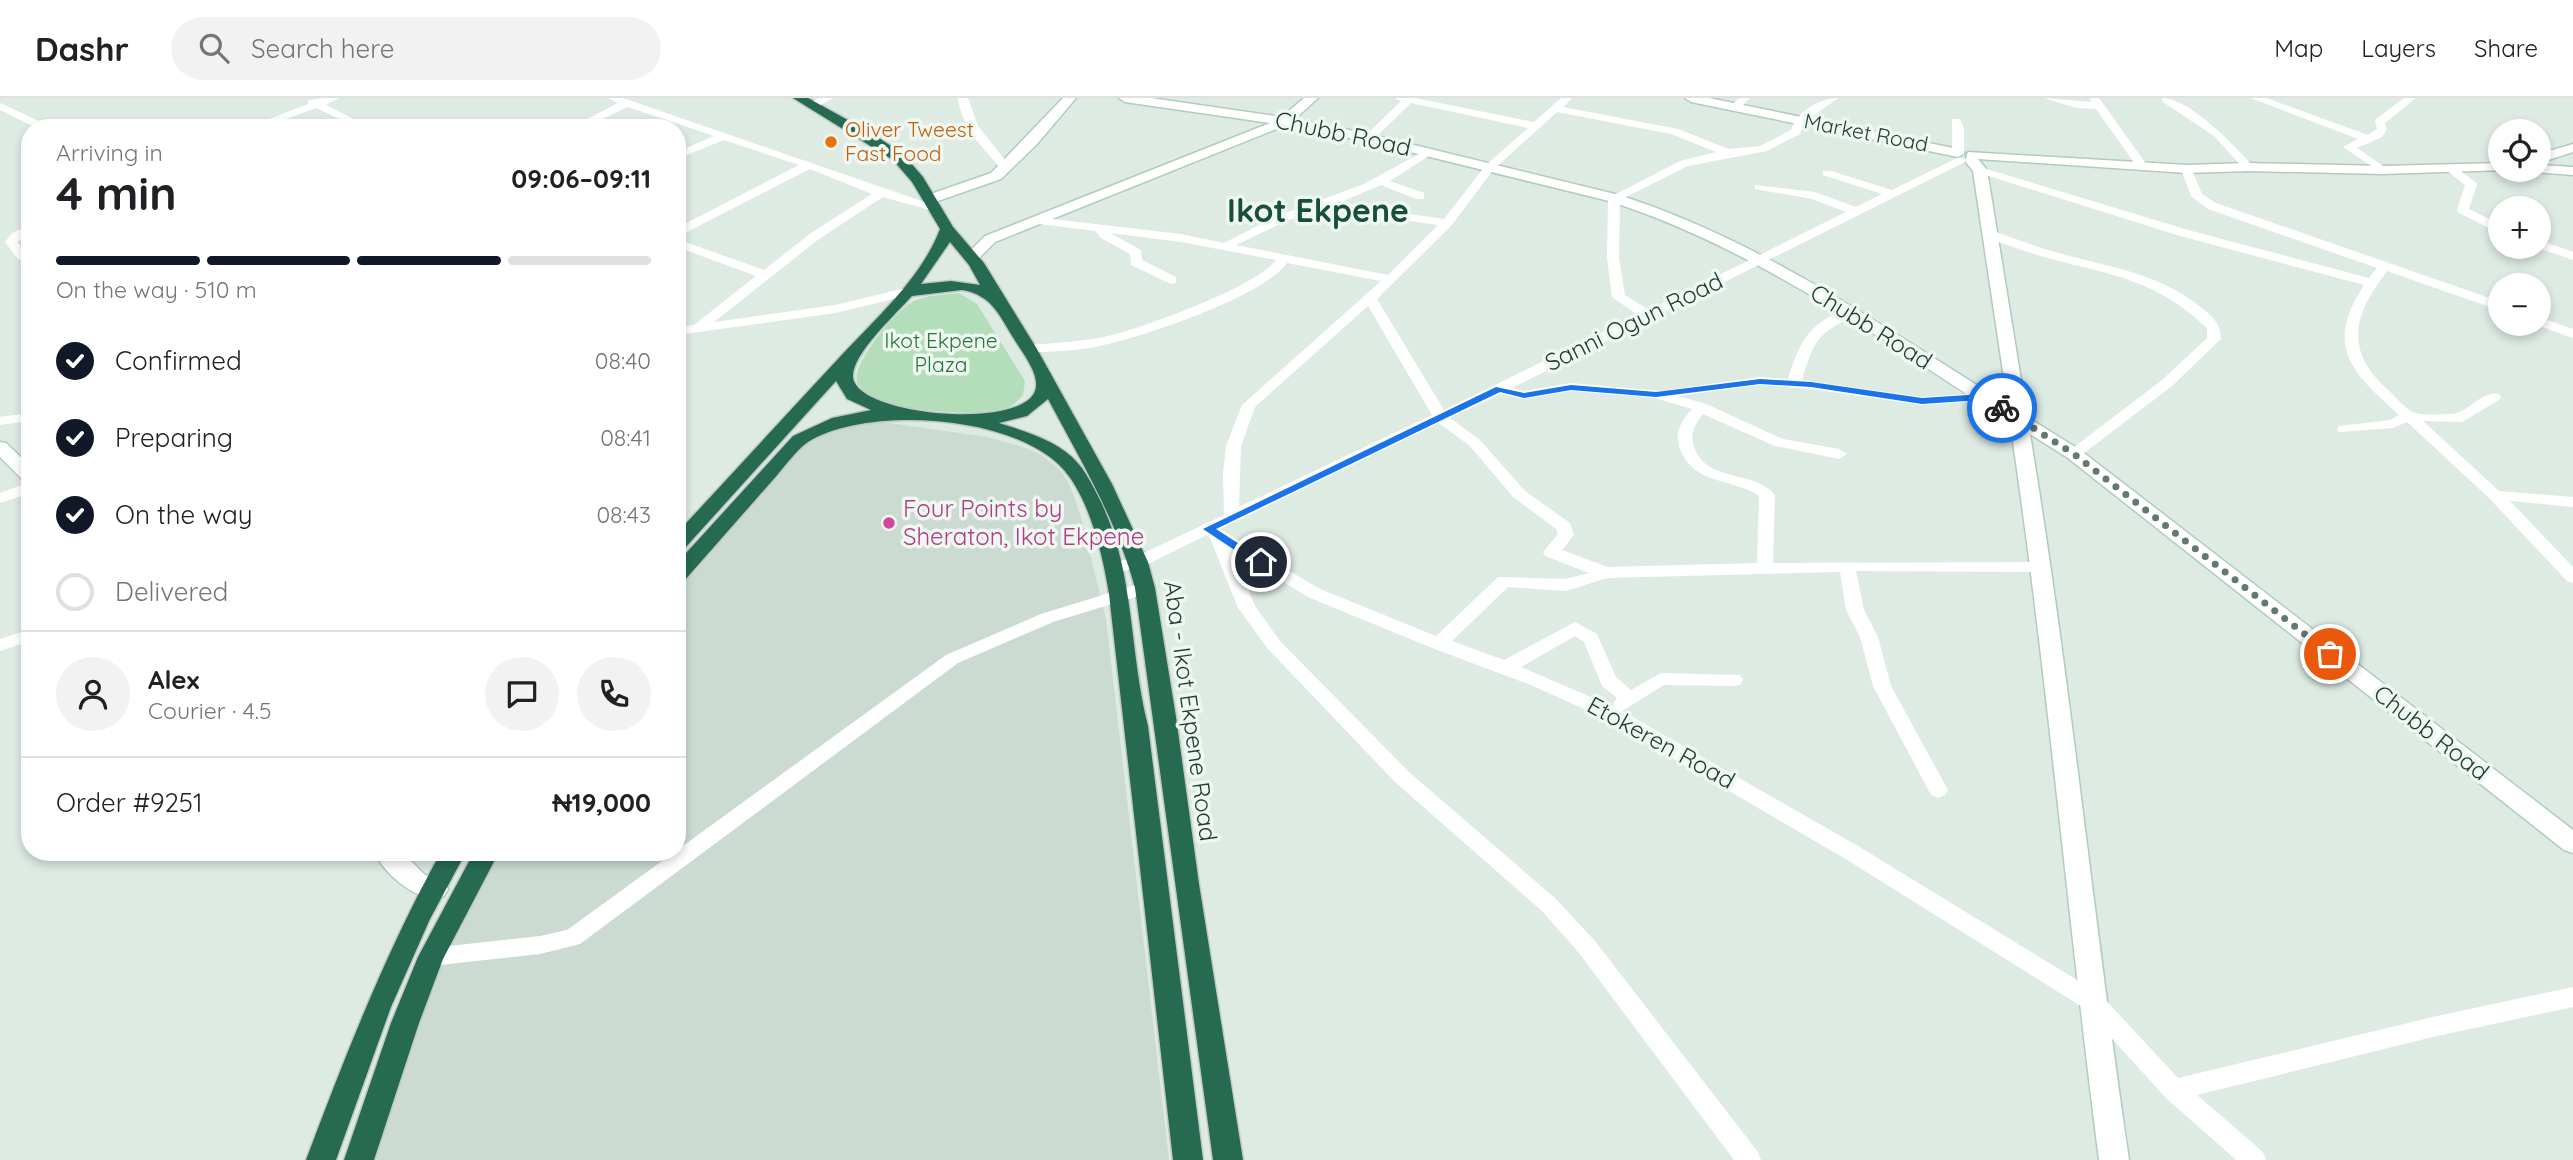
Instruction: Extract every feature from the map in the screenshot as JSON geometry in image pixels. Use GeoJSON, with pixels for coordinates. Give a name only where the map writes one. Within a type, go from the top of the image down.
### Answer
{"type":"FeatureCollection","features":[{"type":"Feature","properties":{"kind":"highway","name":"Aba - Ikot Ekpene Road"},"geometry":{"type":"LineString","coordinates":[[799,98],[898,157],[932,203],[947,229],[972,257],[1029,349],[1103,484],[1138,562],[1146,588],[1228,1160]]}},
{"type":"Feature","properties":{"kind":"highway"},"geometry":{"type":"LineString","coordinates":[[686,535],[883,320],[940,248],[947,229]]}},
{"type":"Feature","properties":{"kind":"highway"},"geometry":{"type":"LineString","coordinates":[[906,292],[958,285],[982,289],[994,296]]}},
{"type":"Feature","properties":{"kind":"highway"},"geometry":{"type":"LineString","coordinates":[[852,354],[844,369],[850,393],[862,402],[909,413],[991,420],[1026,410],[1044,392],[1044,379]]}},
{"type":"Feature","properties":{"kind":"highway"},"geometry":{"type":"LineString","coordinates":[[686,566],[799,440],[820,427],[844,419],[876,413],[909,413]]}},
{"type":"Feature","properties":{"kind":"highway"},"geometry":{"type":"LineString","coordinates":[[969,420],[1035,443],[1062,458],[1077,474],[1097,514],[1114,568],[1128,694],[1137,726],[1188,1160]]}},
{"type":"Feature","properties":{"kind":"highway"},"geometry":{"type":"LineString","coordinates":[[321,1160],[378,1007],[419,916],[449,861]]}},
{"type":"Feature","properties":{"kind":"highway"},"geometry":{"type":"LineString","coordinates":[[359,1160],[405,1023],[431,957],[482,861]]}},
{"type":"Feature","properties":{"kind":"street"},"geometry":{"type":"LineString","coordinates":[[271,119],[311,101],[334,98]]}},
{"type":"Feature","properties":{"kind":"street"},"geometry":{"type":"LineString","coordinates":[[612,98],[674,119]]}},
{"type":"Feature","properties":{"kind":"street"},"geometry":{"type":"LineString","coordinates":[[813,105],[828,98]]}},
{"type":"Feature","properties":{"kind":"street"},"geometry":{"type":"LineString","coordinates":[[963,98],[963,106],[974,126],[1006,168]]}},
{"type":"Feature","properties":{"kind":"street"},"geometry":{"type":"LineString","coordinates":[[686,123],[881,193],[932,203],[986,182],[1006,168],[1070,98]]}},
{"type":"Feature","properties":{"kind":"street","name":"Chubb Road"},"geometry":{"type":"LineString","coordinates":[[1125,98],[1285,121],[1369,138],[1614,198],[1651,210],[1759,260],[1850,313],[2074,454],[2573,843]]}},
{"type":"Feature","properties":{"kind":"street"},"geometry":{"type":"LineString","coordinates":[[972,257],[990,239],[1285,121],[1311,98]]}},
{"type":"Feature","properties":{"kind":"street"},"geometry":{"type":"LineString","coordinates":[[1231,517],[1230,463],[1237,428],[1250,405],[1391,279],[1447,223],[1489,167],[1567,98]]}},
{"type":"Feature","properties":{"kind":"street","name":"Market Road"},"geometry":{"type":"LineString","coordinates":[[1691,98],[1740,102],[1800,120],[1969,160],[2187,169],[2488,168]]}},
{"type":"Feature","properties":{"kind":"street"},"geometry":{"type":"LineString","coordinates":[[1648,315],[1619,298],[1613,258],[1614,198],[1684,163],[1772,145],[1796,132],[1800,120],[1833,98]]}},
{"type":"Feature","properties":{"kind":"street"},"geometry":{"type":"LineString","coordinates":[[2049,98],[2077,105],[2097,102],[2141,165]]}},
{"type":"Feature","properties":{"kind":"street"},"geometry":{"type":"LineString","coordinates":[[2167,98],[2166,100],[2195,121],[2218,134],[2248,167]]}},
{"type":"Feature","properties":{"kind":"street"},"geometry":{"type":"LineString","coordinates":[[2256,98],[2365,138]]}},
{"type":"Feature","properties":{"kind":"street"},"geometry":{"type":"LineString","coordinates":[[2389,98],[2408,100]]}},
{"type":"Feature","properties":{"kind":"street"},"geometry":{"type":"LineString","coordinates":[[1369,138],[1406,99],[1536,126]]}},
{"type":"Feature","properties":{"kind":"street"},"geometry":{"type":"LineString","coordinates":[[2382,170],[2349,149],[2365,138],[2378,135],[2382,129],[2379,122],[2408,100]]}},
{"type":"Feature","properties":{"kind":"street"},"geometry":{"type":"LineString","coordinates":[[311,101],[348,119]]}},
{"type":"Feature","properties":{"kind":"street"},"geometry":{"type":"LineString","coordinates":[[594,119],[627,103]]}},
{"type":"Feature","properties":{"kind":"street"},"geometry":{"type":"LineString","coordinates":[[0,106],[27,119]]}},
{"type":"Feature","properties":{"kind":"street"},"geometry":{"type":"LineString","coordinates":[[1556,109],[1674,131],[1728,153]]}},
{"type":"Feature","properties":{"kind":"street"},"geometry":{"type":"LineString","coordinates":[[1956,121],[1989,234],[2042,567],[2092,1001],[2114,1160]]}},
{"type":"Feature","properties":{"kind":"street"},"geometry":{"type":"LineString","coordinates":[[686,152],[724,136]]}},
{"type":"Feature","properties":{"kind":"street"},"geometry":{"type":"LineString","coordinates":[[2551,155],[2573,148]]}},
{"type":"Feature","properties":{"kind":"street"},"geometry":{"type":"LineString","coordinates":[[1227,246],[1244,235],[1382,182],[1428,152]]}},
{"type":"Feature","properties":{"kind":"street"},"geometry":{"type":"LineString","coordinates":[[1969,160],[2184,233],[2371,283]]}},
{"type":"Feature","properties":{"kind":"street","name":"Sanni Ogun Road"},"geometry":{"type":"LineString","coordinates":[[1114,568],[1138,562],[1213,532],[1231,517],[1441,418],[1893,194],[1969,160]]}},
{"type":"Feature","properties":{"kind":"street"},"geometry":{"type":"LineString","coordinates":[[686,228],[809,165]]}},
{"type":"Feature","properties":{"kind":"street"},"geometry":{"type":"LineString","coordinates":[[2450,168],[2470,184],[2463,210],[2488,223]]}},
{"type":"Feature","properties":{"kind":"street"},"geometry":{"type":"LineString","coordinates":[[2187,169],[2197,196],[2212,206],[2488,303]]}},
{"type":"Feature","properties":{"kind":"street"},"geometry":{"type":"LineString","coordinates":[[2551,170],[2573,171]]}},
{"type":"Feature","properties":{"kind":"street"},"geometry":{"type":"LineString","coordinates":[[1827,173],[1893,194]]}},
{"type":"Feature","properties":{"kind":"street"},"geometry":{"type":"LineString","coordinates":[[1382,182],[1420,196]]}},
{"type":"Feature","properties":{"kind":"street"},"geometry":{"type":"LineString","coordinates":[[1759,187],[1815,196],[1857,212]]}},
{"type":"Feature","properties":{"kind":"street"},"geometry":{"type":"LineString","coordinates":[[697,328],[815,236],[881,193]]}},
{"type":"Feature","properties":{"kind":"street"},"geometry":{"type":"LineString","coordinates":[[1331,200],[1354,209],[1447,223]]}},
{"type":"Feature","properties":{"kind":"street"},"geometry":{"type":"LineString","coordinates":[[1039,220],[1227,246],[1391,279]]}},
{"type":"Feature","properties":{"kind":"street"},"geometry":{"type":"LineString","coordinates":[[1098,227],[1105,235],[1137,253],[1135,262],[1171,280]]}},
{"type":"Feature","properties":{"kind":"street"},"geometry":{"type":"LineString","coordinates":[[21,234],[11,242],[21,255]]}},
{"type":"Feature","properties":{"kind":"street"},"geometry":{"type":"LineString","coordinates":[[1989,234],[2064,259],[2100,265],[2160,285],[2195,308],[2214,327],[2214,339],[2167,383],[2074,454]]}},
{"type":"Feature","properties":{"kind":"street"},"geometry":{"type":"LineString","coordinates":[[686,246],[766,275]]}},
{"type":"Feature","properties":{"kind":"street"},"geometry":{"type":"LineString","coordinates":[[2551,248],[2573,256]]}},
{"type":"Feature","properties":{"kind":"street"},"geometry":{"type":"LineString","coordinates":[[1029,349],[1101,342],[1148,329],[1241,290],[1275,271],[1285,257]]}},
{"type":"Feature","properties":{"kind":"street"},"geometry":{"type":"LineString","coordinates":[[2384,267],[2371,283],[2354,321],[2350,339],[2352,356],[2365,376],[2495,495],[2573,577]]}},
{"type":"Feature","properties":{"kind":"street"},"geometry":{"type":"LineString","coordinates":[[686,330],[835,309],[906,292]]}},
{"type":"Feature","properties":{"kind":"street"},"geometry":{"type":"LineString","coordinates":[[1369,297],[1441,418],[1475,443],[1519,494],[1564,527],[1566,535],[1551,552],[1605,573]]}},
{"type":"Feature","properties":{"kind":"street"},"geometry":{"type":"LineString","coordinates":[[835,309],[870,309],[883,320]]}},
{"type":"Feature","properties":{"kind":"street"},"geometry":{"type":"LineString","coordinates":[[1794,384],[1807,342],[1816,328],[1850,313]]}},
{"type":"Feature","properties":{"kind":"street"},"geometry":{"type":"LineString","coordinates":[[2551,326],[2573,334]]}},
{"type":"Feature","properties":{"kind":"street"},"geometry":{"type":"LineString","coordinates":[[1499,389],[1524,396],[1571,387],[1656,394],[1760,381],[1922,401],[1983,397]]}},
{"type":"Feature","properties":{"kind":"street"},"geometry":{"type":"LineString","coordinates":[[1691,390],[1701,407]]}},
{"type":"Feature","properties":{"kind":"street"},"geometry":{"type":"LineString","coordinates":[[1656,394],[1701,407],[1780,443],[1839,454]]}},
{"type":"Feature","properties":{"kind":"street"},"geometry":{"type":"LineString","coordinates":[[2344,429],[2393,424],[2409,416],[2457,419],[2494,397]]}},
{"type":"Feature","properties":{"kind":"street"},"geometry":{"type":"LineString","coordinates":[[1701,407],[1685,427],[1687,453],[1695,464],[1720,479],[1762,490],[1767,495],[1765,568]]}},
{"type":"Feature","properties":{"kind":"street"},"geometry":{"type":"LineString","coordinates":[[0,421],[21,418]]}},
{"type":"Feature","properties":{"kind":"street"},"geometry":{"type":"LineString","coordinates":[[0,447],[21,468]]}},
{"type":"Feature","properties":{"kind":"street"},"geometry":{"type":"LineString","coordinates":[[0,498],[21,490]]}},
{"type":"Feature","properties":{"kind":"street"},"geometry":{"type":"LineString","coordinates":[[2495,495],[2573,502]]}},
{"type":"Feature","properties":{"kind":"street"},"geometry":{"type":"LineString","coordinates":[[1213,532],[1247,608],[1273,645],[1402,777],[1549,905],[1587,947],[1749,1160]]}},
{"type":"Feature","properties":{"kind":"street","name":"Etokeren Road"},"geometry":{"type":"LineString","coordinates":[[1213,532],[1306,589],[1438,644],[1569,692],[1611,713],[1851,852],[2092,1001],[2174,1090],[2254,1160]]}},
{"type":"Feature","properties":{"kind":"street"},"geometry":{"type":"LineString","coordinates":[[1847,566],[1855,610],[1869,637],[1882,686],[1938,790]]}},
{"type":"Feature","properties":{"kind":"street"},"geometry":{"type":"LineString","coordinates":[[1438,644],[1504,581],[1566,585],[1605,573],[1765,568],[2042,567]]}},
{"type":"Feature","properties":{"kind":"street"},"geometry":{"type":"LineString","coordinates":[[686,856],[952,659],[1010,633],[1119,594],[1146,588]]}},
{"type":"Feature","properties":{"kind":"street"},"geometry":{"type":"LineString","coordinates":[[1505,668],[1575,628],[1591,638],[1608,681],[1629,698]]}},
{"type":"Feature","properties":{"kind":"street"},"geometry":{"type":"LineString","coordinates":[[0,645],[21,638]]}},
{"type":"Feature","properties":{"kind":"street"},"geometry":{"type":"LineString","coordinates":[[1611,713],[1629,698],[1661,680],[1734,680]]}},
{"type":"Feature","properties":{"kind":"street"},"geometry":{"type":"LineString","coordinates":[[395,861],[416,882],[435,888]]}},
{"type":"Feature","properties":{"kind":"street"},"geometry":{"type":"LineString","coordinates":[[431,957],[540,945],[572,938],[680,861]]}},
{"type":"Feature","properties":{"kind":"street"},"geometry":{"type":"LineString","coordinates":[[2174,1090],[2437,1026],[2573,997]]}},
{"type":"Feature","properties":{"kind":"shaded area"},"geometry":{"type":"Polygon","coordinates":[[[882,422],[987,437],[1040,454],[1059,469],[1069,483],[1081,517],[1106,619],[1169,1160],[368,1160],[418,1021],[472,897],[492,861],[686,861],[686,579],[801,447],[829,430],[882,422]]]}},
{"type":"Feature","properties":{"kind":"green space","name":"Ikot Ekpene Plaza"},"geometry":{"type":"Polygon","coordinates":[[[959,293],[977,304],[1025,381],[1023,395],[1011,406],[1000,410],[968,413],[884,403],[863,390],[858,384],[857,376],[860,365],[875,340],[895,316],[917,300],[959,293]]]}},
{"type":"Feature","properties":{"kind":"way so far"},"geometry":{"type":"LineString","coordinates":[[2002,408],[2074,454],[2138,502],[2330,654]]}},
{"type":"Feature","properties":{"kind":"place","name":"Oliver Tweest Fast Food"},"geometry":{"type":"Point","coordinates":[831,142]}},
{"type":"Feature","properties":{"kind":"place","name":"Four Points by Sheraton, Ikot Ekpene"},"geometry":{"type":"Point","coordinates":[889,523]}},
{"type":"Feature","properties":{"kind":"district","name":"Ikot Ekpene"},"geometry":{"type":"Point","coordinates":[1318,211]}},
{"type":"Feature","properties":{"kind":"route"},"geometry":{"type":"LineString","coordinates":[[1261,562],[1209,529],[1499,389],[1524,396],[1571,387],[1656,394],[1760,381],[1811,385],[1922,401],[1983,397],[2002,408]]}}]}
